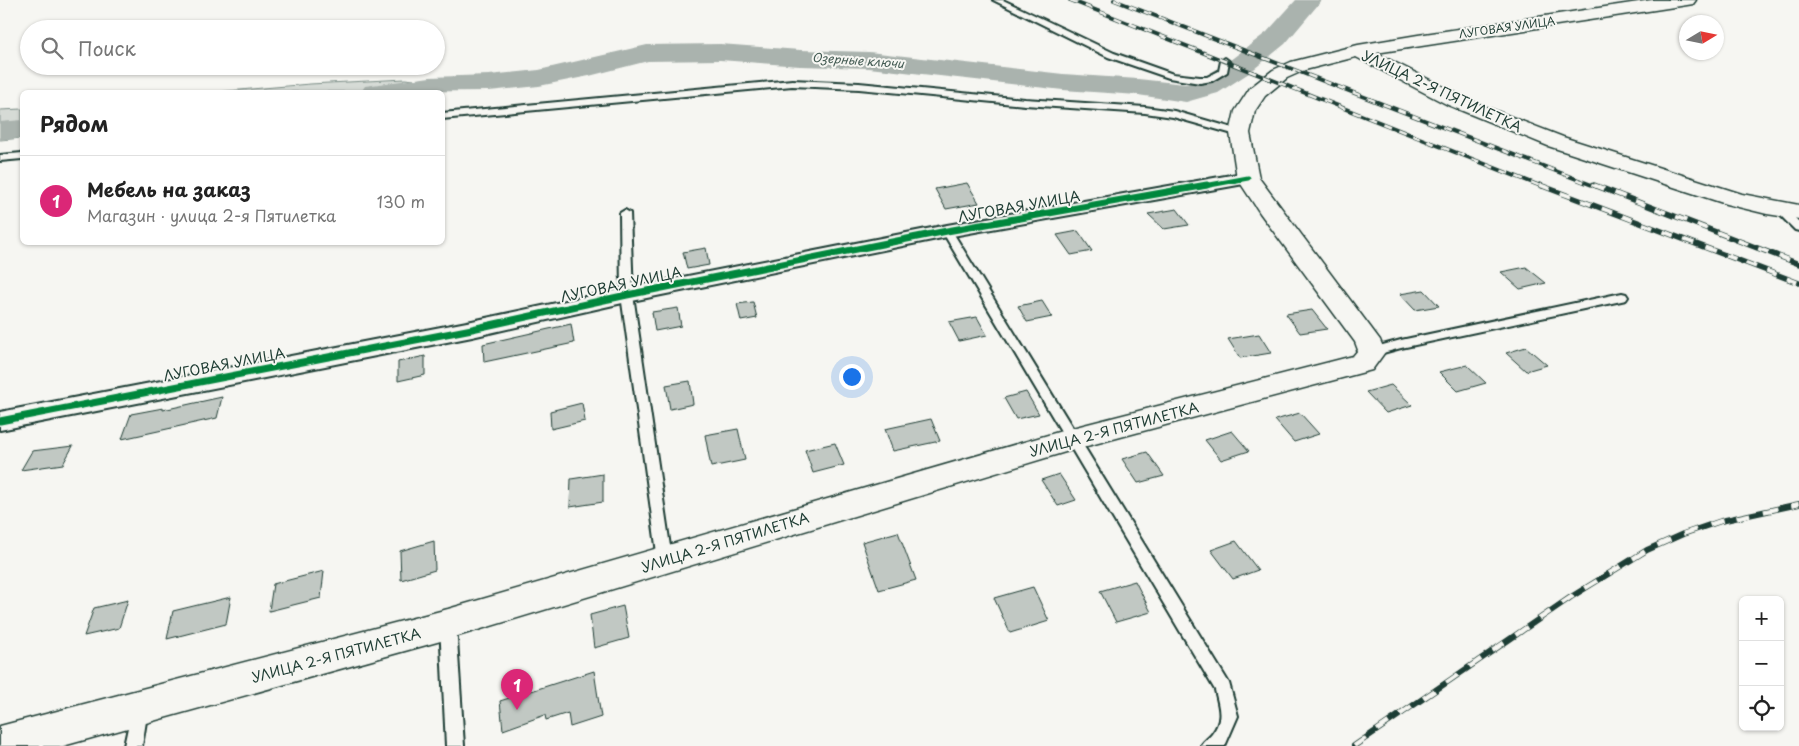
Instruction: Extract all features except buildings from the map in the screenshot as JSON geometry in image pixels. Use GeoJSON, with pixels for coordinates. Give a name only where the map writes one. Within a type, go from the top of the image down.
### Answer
{"type":"FeatureCollection","features":[{"type":"Feature","properties":{"kind":"main road","name":"ЛУГОВАЯ УЛИЦА"},"geometry":{"type":"LineString","coordinates":[[1358,51],[1687,0]]}},
{"type":"Feature","properties":{"kind":"main road","name":"УЛИЦА 2-Я ПЯТИЛЕТКА"},"geometry":{"type":"LineString","coordinates":[[0,745],[140,709],[448,624],[1072,439],[1338,370],[1362,362],[1372,352],[1367,340],[1268,208],[1248,178],[1240,133],[1245,111],[1257,92],[1268,83],[1298,66],[1358,51],[1452,99],[1520,128],[1607,160],[1790,211]]}},
{"type":"Feature","properties":{"kind":"street","name":"ЛУГОВАЯ УЛИЦА"},"geometry":{"type":"LineString","coordinates":[[0,421],[947,232],[1248,178]]}},
{"type":"Feature","properties":{"kind":"lane"},"geometry":{"type":"LineString","coordinates":[[997,0],[1111,55],[1172,76],[1191,80],[1209,79],[1223,72],[1225,61]]}},
{"type":"Feature","properties":{"kind":"lane"},"geometry":{"type":"LineString","coordinates":[[445,116],[756,85],[823,83],[1145,110],[1174,114],[1240,133]]}},
{"type":"Feature","properties":{"kind":"lane"},"geometry":{"type":"LineString","coordinates":[[0,158],[20,156]]}},
{"type":"Feature","properties":{"kind":"lane"},"geometry":{"type":"LineString","coordinates":[[1790,211],[1799,228]]}},
{"type":"Feature","properties":{"kind":"lane"},"geometry":{"type":"LineString","coordinates":[[624,213],[627,295],[666,560]]}},
{"type":"Feature","properties":{"kind":"lane"},"geometry":{"type":"LineString","coordinates":[[947,232],[1223,688],[1230,716],[1218,741],[1210,746]]}},
{"type":"Feature","properties":{"kind":"lane"},"geometry":{"type":"LineString","coordinates":[[1372,352],[1401,344],[1622,297]]}},
{"type":"Feature","properties":{"kind":"lane"},"geometry":{"type":"LineString","coordinates":[[448,624],[455,746]]}},
{"type":"Feature","properties":{"kind":"lane"},"geometry":{"type":"LineString","coordinates":[[133,746],[140,709]]}},
{"type":"Feature","properties":{"kind":"shaded area"},"geometry":{"type":"Polygon","coordinates":[[[405,79],[425,81],[426,87],[416,90],[240,90],[405,79]]]}},
{"type":"Feature","properties":{"kind":"shaded area"},"geometry":{"type":"Polygon","coordinates":[[[20,109],[20,138],[0,140],[0,110],[20,109]]]}},
{"type":"Feature","properties":{"kind":"waterway","name":"Озерные ключи"},"geometry":{"type":"LineString","coordinates":[[391,90],[430,85],[489,83],[539,78],[589,68],[647,53],[720,52],[800,58],[869,60],[1063,82],[1138,87],[1186,93],[1208,87],[1239,67],[1276,38],[1310,0]]}},
{"type":"Feature","properties":{"kind":"waterway","name":"Озерные ключи"},"geometry":{"type":"LineString","coordinates":[[0,131],[20,129]]}},
{"type":"Feature","properties":{"kind":"railway"},"geometry":{"type":"LineString","coordinates":[[1070,0],[1543,187]]}},
{"type":"Feature","properties":{"kind":"railway"},"geometry":{"type":"LineString","coordinates":[[1114,0],[1597,187]]}},
{"type":"Feature","properties":{"kind":"railway"},"geometry":{"type":"LineString","coordinates":[[1540,185],[1799,283]]}},
{"type":"Feature","properties":{"kind":"railway"},"geometry":{"type":"LineString","coordinates":[[1594,185],[1799,264]]}},
{"type":"Feature","properties":{"kind":"railway"},"geometry":{"type":"LineString","coordinates":[[1354,746],[1571,597],[1647,550],[1683,534],[1721,521],[1799,504]]}},
{"type":"Feature","properties":{"kind":"cycle path"},"geometry":{"type":"LineString","coordinates":[[0,421],[472,329],[627,295],[947,231],[1248,178]]}},
{"type":"Feature","properties":{"kind":"place","name":"Мебель на заказ"},"geometry":{"type":"Point","coordinates":[517,710]}}]}
